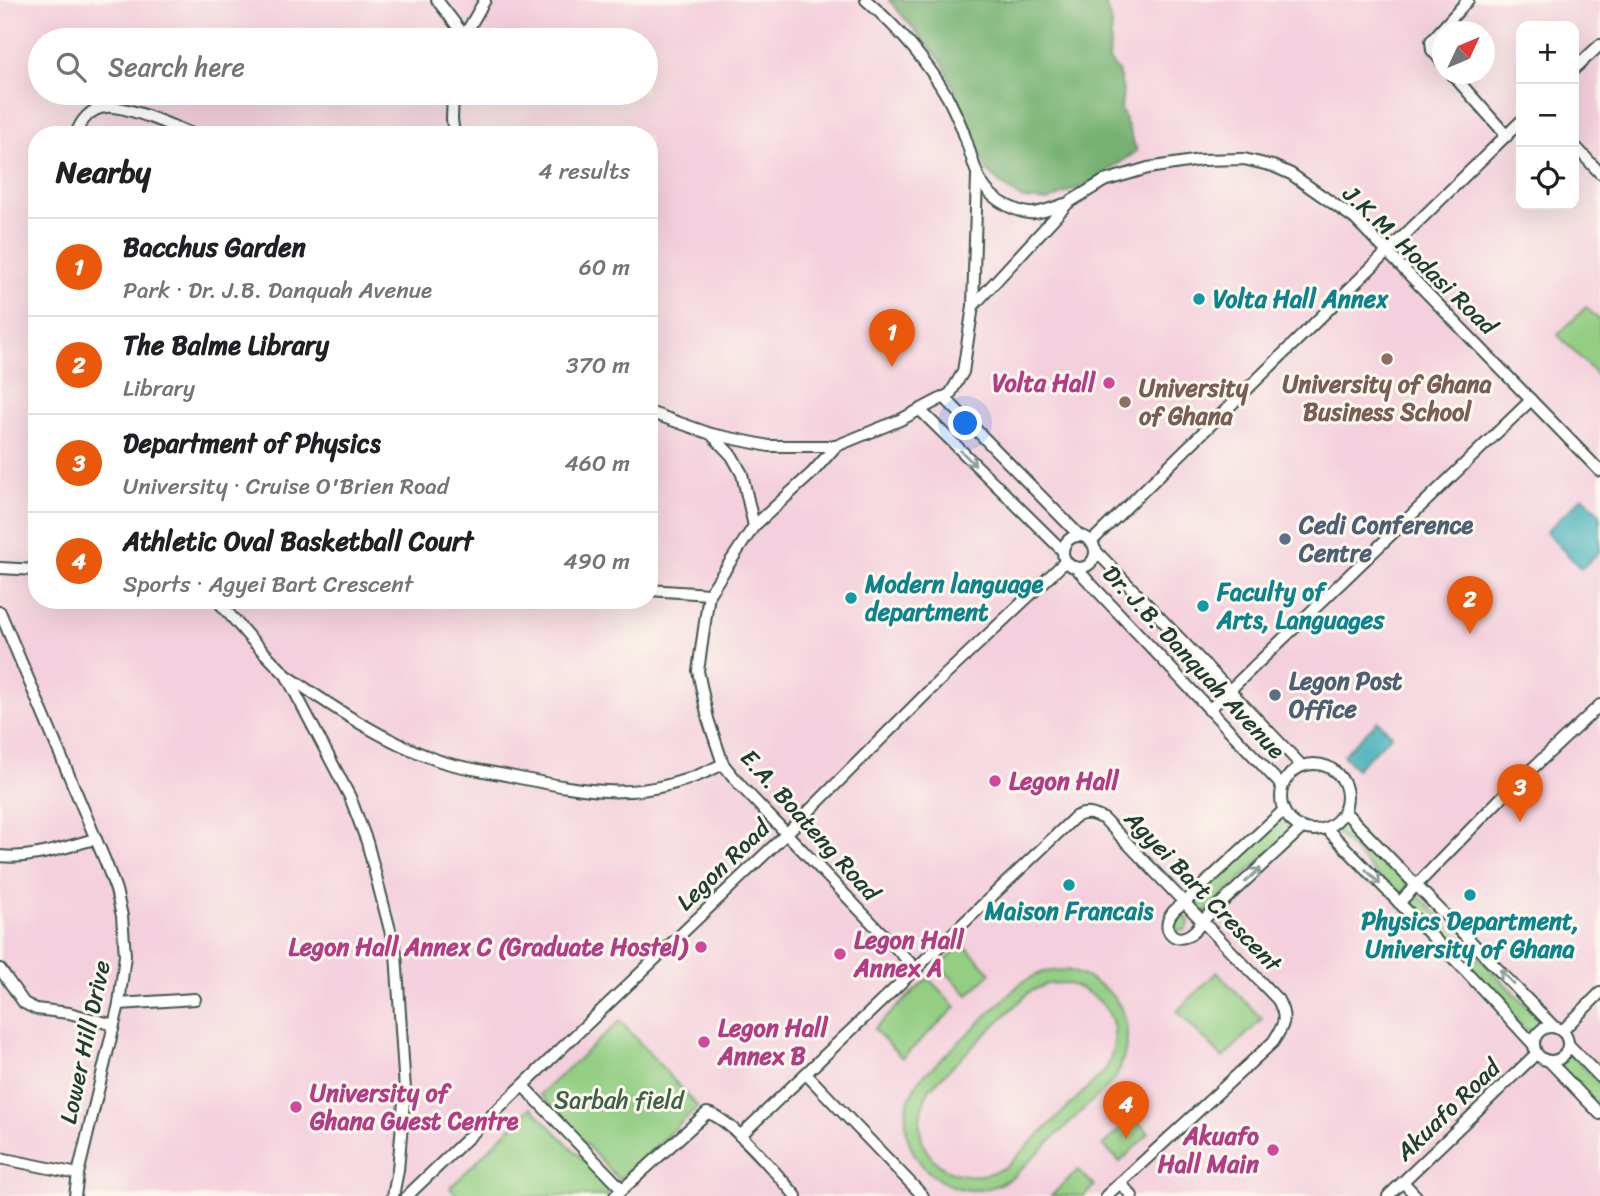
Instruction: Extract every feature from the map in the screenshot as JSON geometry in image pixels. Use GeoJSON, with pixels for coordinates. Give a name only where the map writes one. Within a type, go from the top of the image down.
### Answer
{"type":"FeatureCollection","features":[{"type":"Feature","properties":{"kind":"street"},"geometry":{"type":"LineString","coordinates":[[437,0],[456,28]]}},
{"type":"Feature","properties":{"kind":"street"},"geometry":{"type":"LineString","coordinates":[[469,28],[485,0]]}},
{"type":"Feature","properties":{"kind":"street"},"geometry":{"type":"LineString","coordinates":[[866,0],[888,19],[917,52],[947,97],[984,189],[999,202],[1032,214],[1068,203]]}},
{"type":"Feature","properties":{"kind":"street"},"geometry":{"type":"LineString","coordinates":[[1449,21],[1468,0]]}},
{"type":"Feature","properties":{"kind":"street"},"geometry":{"type":"LineString","coordinates":[[1579,64],[1600,45]]}},
{"type":"Feature","properties":{"kind":"street"},"geometry":{"type":"LineString","coordinates":[[1461,84],[1507,136]]}},
{"type":"Feature","properties":{"kind":"street"},"geometry":{"type":"LineString","coordinates":[[453,105],[453,126]]}},
{"type":"Feature","properties":{"kind":"street"},"geometry":{"type":"LineString","coordinates":[[78,126],[92,112],[106,107],[127,110],[171,126]]}},
{"type":"Feature","properties":{"kind":"street"},"geometry":{"type":"LineString","coordinates":[[1093,546],[1516,126]]}},
{"type":"Feature","properties":{"kind":"street"},"geometry":{"type":"LineString","coordinates":[[1576,147],[1600,173]]}},
{"type":"Feature","properties":{"kind":"street","name":"J.K.M. Hodasi Road"},"geometry":{"type":"LineString","coordinates":[[973,306],[1068,203],[1104,181],[1148,167],[1200,160],[1244,159],[1273,166],[1304,182],[1354,219],[1600,471]]}},
{"type":"Feature","properties":{"kind":"street"},"geometry":{"type":"LineString","coordinates":[[658,415],[711,434],[769,446],[836,446],[920,410],[950,394],[963,372],[973,306],[977,176]]}},
{"type":"Feature","properties":{"kind":"street"},"geometry":{"type":"LineString","coordinates":[[944,397],[1079,536],[1093,546],[1094,558],[1082,567],[1068,560],[1066,542],[1079,536]]}},
{"type":"Feature","properties":{"kind":"street"},"geometry":{"type":"LineString","coordinates":[[1209,710],[1531,400]]}},
{"type":"Feature","properties":{"kind":"street","name":"Dr. J.B. Danquah Avenue"},"geometry":{"type":"LineString","coordinates":[[920,410],[1068,560],[1283,786]]}},
{"type":"Feature","properties":{"kind":"street"},"geometry":{"type":"LineString","coordinates":[[711,434],[732,456],[742,474],[754,526]]}},
{"type":"Feature","properties":{"kind":"street","name":"E.A. Boateng Road"},"geometry":{"type":"LineString","coordinates":[[836,446],[812,473],[754,526],[709,594],[698,671],[708,719],[723,765],[917,970]]}},
{"type":"Feature","properties":{"kind":"street","name":"Dr. J.B. Danquah Avenue"},"geometry":{"type":"LineString","coordinates":[[1093,546],[1302,766]]}},
{"type":"Feature","properties":{"kind":"street","name":"Legon Road"},"geometry":{"type":"LineString","coordinates":[[407,1196],[786,834],[940,680],[1068,560]]}},
{"type":"Feature","properties":{"kind":"street"},"geometry":{"type":"LineString","coordinates":[[0,568],[28,570]]}},
{"type":"Feature","properties":{"kind":"street"},"geometry":{"type":"LineString","coordinates":[[658,591],[709,594]]}},
{"type":"Feature","properties":{"kind":"street"},"geometry":{"type":"LineString","coordinates":[[225,609],[286,676],[362,725],[438,760],[542,783],[608,793],[655,788],[696,778],[723,765]]}},
{"type":"Feature","properties":{"kind":"street","name":"Lower Hill Drive"},"geometry":{"type":"LineString","coordinates":[[0,612],[116,890],[123,926],[125,955],[119,1004],[75,1196]]}},
{"type":"Feature","properties":{"kind":"street"},"geometry":{"type":"LineString","coordinates":[[286,676],[350,797],[367,842],[396,953],[405,1090],[393,1196]]}},
{"type":"Feature","properties":{"kind":"street"},"geometry":{"type":"LineString","coordinates":[[1399,903],[1503,796],[1600,705]]}},
{"type":"Feature","properties":{"kind":"street","name":"Dr. J.B. Danquah Avenue"},"geometry":{"type":"LineString","coordinates":[[1283,811],[1280,798],[1290,774],[1302,766],[1317,764],[1337,773],[1344,782],[1347,793],[1345,811]]}},
{"type":"Feature","properties":{"kind":"street"},"geometry":{"type":"LineString","coordinates":[[1302,828],[1202,921],[1189,937],[1178,938],[1173,935],[1167,926],[1168,915],[1283,811],[1291,821],[1314,831],[1337,822],[1345,811],[1558,1029],[1568,1044],[1600,1077]]}},
{"type":"Feature","properties":{"kind":"street","name":"Agyei Bart Crescent"},"geometry":{"type":"LineString","coordinates":[[740,1136],[1075,817],[1083,813],[1104,819],[1278,1000],[1285,1012],[1283,1027],[1273,1042],[1106,1196]]}},
{"type":"Feature","properties":{"kind":"street"},"geometry":{"type":"LineString","coordinates":[[1326,828],[1600,1114]]}},
{"type":"Feature","properties":{"kind":"street"},"geometry":{"type":"LineString","coordinates":[[0,856],[46,852],[95,839]]}},
{"type":"Feature","properties":{"kind":"street"},"geometry":{"type":"LineString","coordinates":[[0,969],[24,1003],[36,1009],[69,1013],[114,1025]]}},
{"type":"Feature","properties":{"kind":"street"},"geometry":{"type":"LineString","coordinates":[[1558,1029],[1600,993]]}},
{"type":"Feature","properties":{"kind":"street"},"geometry":{"type":"LineString","coordinates":[[119,1004],[195,999]]}},
{"type":"Feature","properties":{"kind":"street"},"geometry":{"type":"LineString","coordinates":[[1535,1049],[1537,1033],[1548,1027],[1558,1029]]}},
{"type":"Feature","properties":{"kind":"street"},"geometry":{"type":"LineString","coordinates":[[1549,1061],[1555,1061],[1564,1055],[1568,1044]]}},
{"type":"Feature","properties":{"kind":"street","name":"Akuafo Road"},"geometry":{"type":"LineString","coordinates":[[1388,1196],[1535,1049]]}},
{"type":"Feature","properties":{"kind":"street"},"geometry":{"type":"LineString","coordinates":[[807,1075],[923,1196]]}},
{"type":"Feature","properties":{"kind":"street"},"geometry":{"type":"LineString","coordinates":[[523,1086],[619,1193],[703,1115],[711,1113],[740,1136],[796,1196]]}},
{"type":"Feature","properties":{"kind":"street"},"geometry":{"type":"LineString","coordinates":[[0,1158],[78,1174]]}},
{"type":"Feature","properties":{"kind":"street"},"geometry":{"type":"LineString","coordinates":[[1403,1182],[1416,1196]]}},
{"type":"Feature","properties":{"kind":"street"},"geometry":{"type":"LineString","coordinates":[[1120,1184],[1132,1196]]}},
{"type":"Feature","properties":{"kind":"shaded area","name":"University of Ghana"},"geometry":{"type":"Polygon","coordinates":[[[0,0],[1600,0],[1600,1196],[0,1196],[0,0]]]}},
{"type":"Feature","properties":{"kind":"green space"},"geometry":{"type":"Polygon","coordinates":[[[889,0],[1104,0],[1112,24],[1109,60],[1118,71],[1123,91],[1121,108],[1137,151],[1091,182],[1047,201],[1023,199],[986,170],[942,62],[889,0]]]}},
{"type":"Feature","properties":{"kind":"green space"},"geometry":{"type":"Polygon","coordinates":[[[1586,307],[1600,321],[1600,378],[1558,335],[1586,307]]]}},
{"type":"Feature","properties":{"kind":"green space"},"geometry":{"type":"Polygon","coordinates":[[[1345,820],[1406,881],[1406,890],[1402,894],[1396,895],[1334,830],[1338,822],[1345,820]]]}},
{"type":"Feature","properties":{"kind":"green space"},"geometry":{"type":"Polygon","coordinates":[[[1279,821],[1287,823],[1288,834],[1203,914],[1197,914],[1191,901],[1279,821]]]}},
{"type":"Feature","properties":{"kind":"green space"},"geometry":{"type":"Polygon","coordinates":[[[1417,894],[1471,948],[1470,959],[1462,961],[1406,907],[1406,900],[1417,894]]]}},
{"type":"Feature","properties":{"kind":"green space"},"geometry":{"type":"Polygon","coordinates":[[[1181,915],[1187,917],[1187,929],[1181,931],[1175,929],[1173,923],[1175,917],[1181,915]]]}},
{"type":"Feature","properties":{"kind":"green space"},"geometry":{"type":"Polygon","coordinates":[[[963,944],[991,973],[968,995],[940,966],[963,944]]]}},
{"type":"Feature","properties":{"kind":"green space"},"geometry":{"type":"Polygon","coordinates":[[[1479,958],[1539,1018],[1537,1028],[1526,1030],[1468,968],[1473,959],[1479,958]]]}},
{"type":"Feature","properties":{"kind":"green space"},"geometry":{"type":"Polygon","coordinates":[[[1067,970],[1086,977],[1114,998],[1122,1011],[1126,1026],[1123,1060],[1115,1079],[1013,1177],[977,1190],[955,1187],[941,1181],[928,1172],[911,1147],[906,1116],[911,1095],[919,1080],[1022,982],[1043,972],[1067,970]],[[1066,983],[1047,984],[1029,992],[930,1088],[922,1109],[920,1129],[924,1146],[934,1160],[948,1170],[965,1175],[984,1174],[1006,1167],[1105,1071],[1114,1042],[1114,1028],[1104,1006],[1081,989],[1066,983]]]}},
{"type":"Feature","properties":{"kind":"green space"},"geometry":{"type":"Polygon","coordinates":[[[1217,972],[1262,1019],[1223,1058],[1177,1011],[1217,972]]]}},
{"type":"Feature","properties":{"kind":"green space"},"geometry":{"type":"Polygon","coordinates":[[[928,978],[956,1007],[902,1058],[874,1029],[928,978]]]}},
{"type":"Feature","properties":{"kind":"green space","name":"Sarbah field"},"geometry":{"type":"Polygon","coordinates":[[[620,1021],[698,1107],[619,1180],[540,1094],[620,1021]]]}},
{"type":"Feature","properties":{"kind":"green space"},"geometry":{"type":"Polygon","coordinates":[[[1571,1054],[1600,1083],[1600,1107],[1561,1068],[1562,1058],[1571,1054]]]}},
{"type":"Feature","properties":{"kind":"green space","name":"Sarbah field"},"geometry":{"type":"Polygon","coordinates":[[[531,1107],[613,1190],[607,1196],[458,1196],[450,1188],[531,1107]]]}},
{"type":"Feature","properties":{"kind":"green space"},"geometry":{"type":"Polygon","coordinates":[[[1133,1116],[1149,1133],[1120,1162],[1103,1145],[1133,1116]]]}},
{"type":"Feature","properties":{"kind":"green space"},"geometry":{"type":"Polygon","coordinates":[[[1078,1170],[1094,1186],[1084,1196],[1051,1196],[1078,1170]]]}},
{"type":"Feature","properties":{"kind":"water"},"geometry":{"type":"Polygon","coordinates":[[[1583,496],[1600,514],[1600,551],[1581,569],[1546,532],[1583,496]]]}},
{"type":"Feature","properties":{"kind":"water"},"geometry":{"type":"Polygon","coordinates":[[[1378,721],[1392,735],[1356,769],[1343,755],[1378,721]]]}},
{"type":"Feature","properties":{"kind":"place","name":"Volta Hall Annex"},"geometry":{"type":"Point","coordinates":[1199,299]}},
{"type":"Feature","properties":{"kind":"place","name":"University of Ghana Business School"},"geometry":{"type":"Point","coordinates":[1387,359]}},
{"type":"Feature","properties":{"kind":"place","name":"Bacchus Garden"},"geometry":{"type":"Point","coordinates":[892,367]}},
{"type":"Feature","properties":{"kind":"place","name":"Volta Hall"},"geometry":{"type":"Point","coordinates":[1109,383]}},
{"type":"Feature","properties":{"kind":"place","name":"University of Ghana"},"geometry":{"type":"Point","coordinates":[1125,402]}},
{"type":"Feature","properties":{"kind":"place","name":"Cedi Conference Centre"},"geometry":{"type":"Point","coordinates":[1285,539]}},
{"type":"Feature","properties":{"kind":"place","name":"Modern language department"},"geometry":{"type":"Point","coordinates":[851,598]}},
{"type":"Feature","properties":{"kind":"place","name":"Faculty of Arts, Languages"},"geometry":{"type":"Point","coordinates":[1203,606]}},
{"type":"Feature","properties":{"kind":"place","name":"The Balme Library"},"geometry":{"type":"Point","coordinates":[1470,634]}},
{"type":"Feature","properties":{"kind":"place","name":"Legon Post Office"},"geometry":{"type":"Point","coordinates":[1275,695]}},
{"type":"Feature","properties":{"kind":"place","name":"Legon Hall"},"geometry":{"type":"Point","coordinates":[995,781]}},
{"type":"Feature","properties":{"kind":"place","name":"Department of Physics"},"geometry":{"type":"Point","coordinates":[1520,822]}},
{"type":"Feature","properties":{"kind":"place","name":"Maison Francais"},"geometry":{"type":"Point","coordinates":[1069,885]}},
{"type":"Feature","properties":{"kind":"place","name":"Physics Department, University of Ghana"},"geometry":{"type":"Point","coordinates":[1470,895]}},
{"type":"Feature","properties":{"kind":"place","name":"Legon Hall Annex C (Graduate Hostel)"},"geometry":{"type":"Point","coordinates":[701,947]}},
{"type":"Feature","properties":{"kind":"place","name":"Legon Hall Annex A"},"geometry":{"type":"Point","coordinates":[840,954]}},
{"type":"Feature","properties":{"kind":"place","name":"Legon Hall Annex B"},"geometry":{"type":"Point","coordinates":[704,1042]}},
{"type":"Feature","properties":{"kind":"place","name":"University of Ghana Guest Centre"},"geometry":{"type":"Point","coordinates":[296,1107]}},
{"type":"Feature","properties":{"kind":"place","name":"Athletic Oval Basketball Court"},"geometry":{"type":"Point","coordinates":[1126,1139]}},
{"type":"Feature","properties":{"kind":"place","name":"Akuafo Hall Main"},"geometry":{"type":"Point","coordinates":[1273,1150]}}]}
